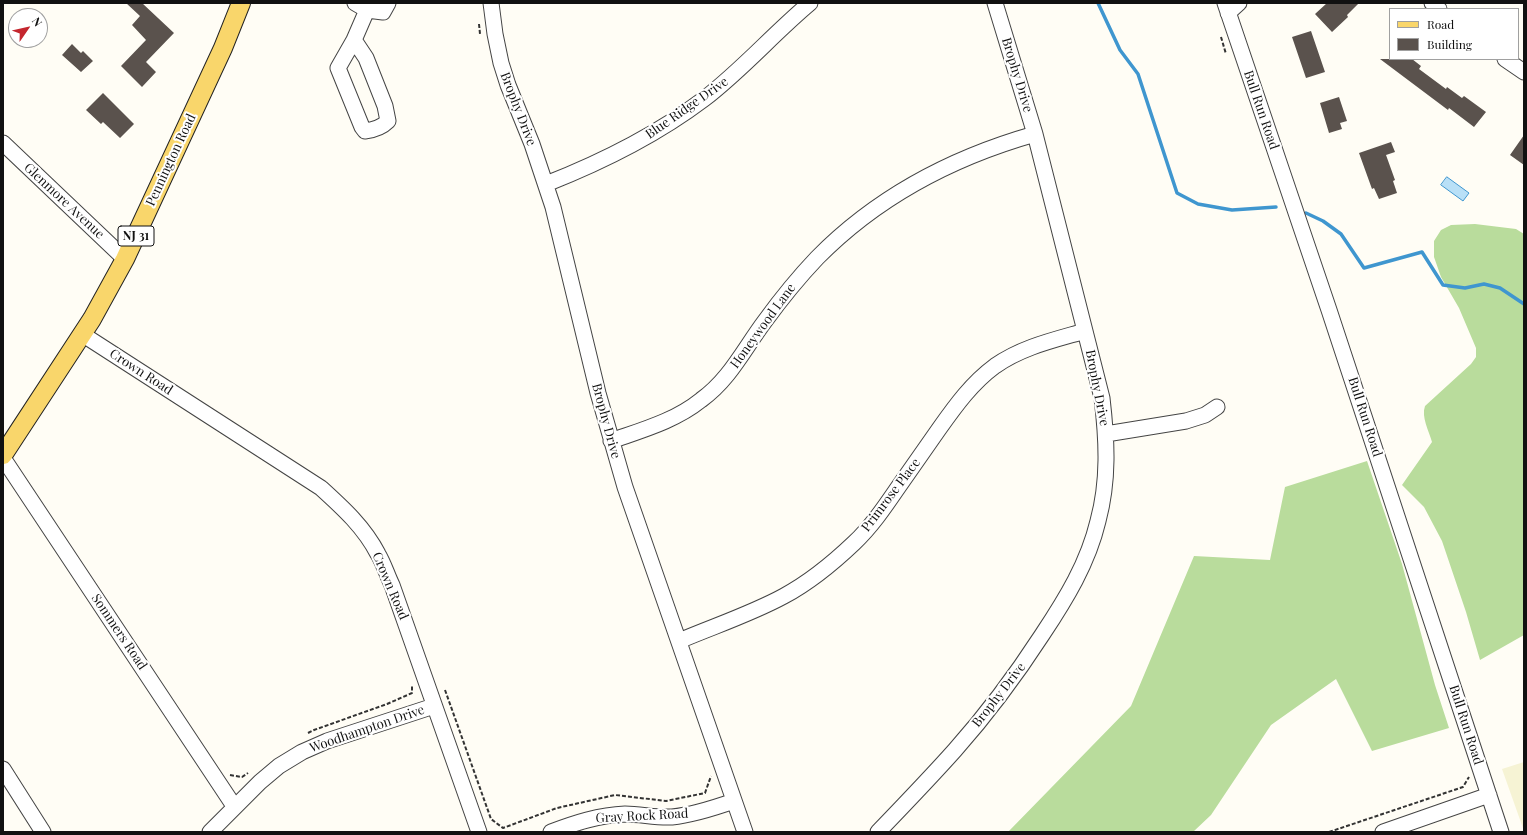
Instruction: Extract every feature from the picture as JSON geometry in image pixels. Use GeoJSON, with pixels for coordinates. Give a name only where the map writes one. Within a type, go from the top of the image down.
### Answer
{"type":"FeatureCollection","features":[{"type":"Feature","properties":{"kind":"main road","name":"Pennington Road"},"geometry":{"type":"LineString","coordinates":[[3,456],[82,334],[125,259],[223,48],[241,3]]}},
{"type":"Feature","properties":{"kind":"street"},"geometry":{"type":"LineString","coordinates":[[354,40],[366,58],[385,106],[388,121],[384,126],[374,130],[365,131],[362,127],[338,68],[354,40],[361,6],[383,12],[388,3]]}},
{"type":"Feature","properties":{"kind":"street","name":"Brophy Drive"},"geometry":{"type":"LineString","coordinates":[[491,3],[501,63],[546,184],[553,207],[611,441],[625,487],[745,832]]}},
{"type":"Feature","properties":{"kind":"street","name":"Blue Ridge Drive"},"geometry":{"type":"LineString","coordinates":[[546,184],[623,151],[664,127],[704,99],[810,3]]}},
{"type":"Feature","properties":{"kind":"street","name":"Brophy Drive"},"geometry":{"type":"LineString","coordinates":[[878,832],[955,750],[990,708],[1026,659],[1063,603],[1078,577],[1090,550],[1098,522],[1105,477],[1106,434],[1102,398],[1035,134],[995,3]]}},
{"type":"Feature","properties":{"kind":"street"},"geometry":{"type":"LineString","coordinates":[[1227,8],[1239,3]]}},
{"type":"Feature","properties":{"kind":"street","name":"Bull Run Road"},"geometry":{"type":"LineString","coordinates":[[1227,8],[1330,310],[1501,832]]}},
{"type":"Feature","properties":{"kind":"street"},"geometry":{"type":"LineString","coordinates":[[1506,60],[1524,72]]}},
{"type":"Feature","properties":{"kind":"street","name":"Honeywood Lane"},"geometry":{"type":"LineString","coordinates":[[611,441],[665,422],[702,400],[720,384],[736,365],[764,322],[790,288],[818,258],[843,235],[876,209],[910,186],[947,166],[978,152],[1035,134]]}},
{"type":"Feature","properties":{"kind":"street","name":"Glenmore Avenue"},"geometry":{"type":"LineString","coordinates":[[3,143],[125,259]]}},
{"type":"Feature","properties":{"kind":"street","name":"Primrose Place"},"geometry":{"type":"LineString","coordinates":[[678,641],[762,607],[786,595],[814,577],[856,542],[878,517],[960,399],[978,380],[996,366],[1016,354],[1038,345],[1085,331]]}},
{"type":"Feature","properties":{"kind":"street","name":"Crown Road"},"geometry":{"type":"LineString","coordinates":[[82,334],[321,488],[347,511],[362,528],[378,554],[392,585],[479,832]]}},
{"type":"Feature","properties":{"kind":"street"},"geometry":{"type":"LineString","coordinates":[[1106,434],[1186,421],[1205,415],[1217,407]]}},
{"type":"Feature","properties":{"kind":"street","name":"Sommers Road"},"geometry":{"type":"LineString","coordinates":[[3,456],[234,806]]}},
{"type":"Feature","properties":{"kind":"street","name":"Woodhampton Drive"},"geometry":{"type":"LineString","coordinates":[[210,832],[234,806],[260,782],[279,766],[302,752],[327,741],[434,706]]}},
{"type":"Feature","properties":{"kind":"street"},"geometry":{"type":"LineString","coordinates":[[3,769],[43,832]]}},
{"type":"Feature","properties":{"kind":"street"},"geometry":{"type":"LineString","coordinates":[[1383,832],[1489,795]]}},
{"type":"Feature","properties":{"kind":"street","name":"Gray Rock Road"},"geometry":{"type":"LineString","coordinates":[[551,832],[577,822],[602,816],[625,814],[670,817],[689,815],[734,801]]}},
{"type":"Feature","properties":{"kind":"path"},"geometry":{"type":"LineString","coordinates":[[479,24],[481,38]]}},
{"type":"Feature","properties":{"kind":"path"},"geometry":{"type":"LineString","coordinates":[[308,734],[314,730],[387,704],[412,693],[412,685]]}},
{"type":"Feature","properties":{"kind":"path"},"geometry":{"type":"LineString","coordinates":[[443,685],[491,819],[503,828],[557,808],[615,795],[666,801],[705,793],[711,776],[709,769]]}},
{"type":"Feature","properties":{"kind":"path"},"geometry":{"type":"LineString","coordinates":[[229,775],[242,777],[253,770]]}},
{"type":"Feature","properties":{"kind":"path"},"geometry":{"type":"LineString","coordinates":[[1329,832],[1463,786],[1469,777]]}},
{"type":"Feature","properties":{"kind":"shaded area"},"geometry":{"type":"Polygon","coordinates":[[[1524,762],[1524,831],[1502,769],[1524,762]]]}},
{"type":"Feature","properties":{"kind":"green space"},"geometry":{"type":"Polygon","coordinates":[[[1475,224],[1516,229],[1524,234],[1524,635],[1480,660],[1466,612],[1442,541],[1424,507],[1402,485],[1432,442],[1424,415],[1425,406],[1471,364],[1476,357],[1476,348],[1459,308],[1441,277],[1434,257],[1434,241],[1441,230],[1451,225],[1475,224]]]}},
{"type":"Feature","properties":{"kind":"green space"},"geometry":{"type":"Polygon","coordinates":[[[1367,461],[1402,564],[1435,685],[1449,728],[1372,751],[1336,679],[1271,725],[1211,815],[1193,832],[1008,832],[1131,706],[1194,556],[1270,560],[1285,487],[1367,461]]]}},
{"type":"Feature","properties":{"kind":"water"},"geometry":{"type":"Polygon","coordinates":[[[1447,177],[1469,193],[1463,201],[1441,185],[1447,177]]]}},
{"type":"Feature","properties":{"kind":"building"},"geometry":{"type":"Polygon","coordinates":[[[126,3],[142,3],[174,33],[146,62],[156,72],[142,87],[121,66],[146,40],[132,25],[140,16],[126,3]]]}},
{"type":"Feature","properties":{"kind":"building"},"geometry":{"type":"Polygon","coordinates":[[[1327,3],[1359,3],[1347,15],[1348,17],[1332,32],[1315,14],[1327,3]]]}},
{"type":"Feature","properties":{"kind":"building"},"geometry":{"type":"Polygon","coordinates":[[[1311,31],[1325,72],[1306,78],[1292,37],[1311,31]]]}},
{"type":"Feature","properties":{"kind":"building"},"geometry":{"type":"Polygon","coordinates":[[[72,44],[81,53],[83,51],[93,61],[81,72],[62,55],[72,44]]]}},
{"type":"Feature","properties":{"kind":"building"},"geometry":{"type":"Polygon","coordinates":[[[1380,59],[1413,60],[1421,66],[1419,69],[1446,89],[1447,87],[1462,98],[1464,96],[1486,112],[1474,127],[1449,108],[1448,110],[1380,59]]]}},
{"type":"Feature","properties":{"kind":"building"},"geometry":{"type":"Polygon","coordinates":[[[103,93],[134,124],[120,138],[103,122],[101,124],[86,110],[103,93]]]}},
{"type":"Feature","properties":{"kind":"building"},"geometry":{"type":"Polygon","coordinates":[[[1339,97],[1347,121],[1340,123],[1342,129],[1329,133],[1320,103],[1339,97]]]}},
{"type":"Feature","properties":{"kind":"building"},"geometry":{"type":"Polygon","coordinates":[[[1524,135],[1524,165],[1510,155],[1524,135]]]}},
{"type":"Feature","properties":{"kind":"building"},"geometry":{"type":"Polygon","coordinates":[[[1391,142],[1395,152],[1386,155],[1395,180],[1393,181],[1397,193],[1379,199],[1374,188],[1372,189],[1359,153],[1391,142]]]}},
{"type":"Feature","properties":{"kind":"waterway"},"geometry":{"type":"LineString","coordinates":[[1098,3],[1120,50],[1138,74],[1177,193],[1198,204],[1232,210],[1276,207]]}},
{"type":"Feature","properties":{"kind":"waterway"},"geometry":{"type":"LineString","coordinates":[[1306,213],[1323,221],[1341,234],[1364,268],[1422,252],[1443,285],[1465,288],[1484,284],[1500,288],[1524,304]]}}]}
